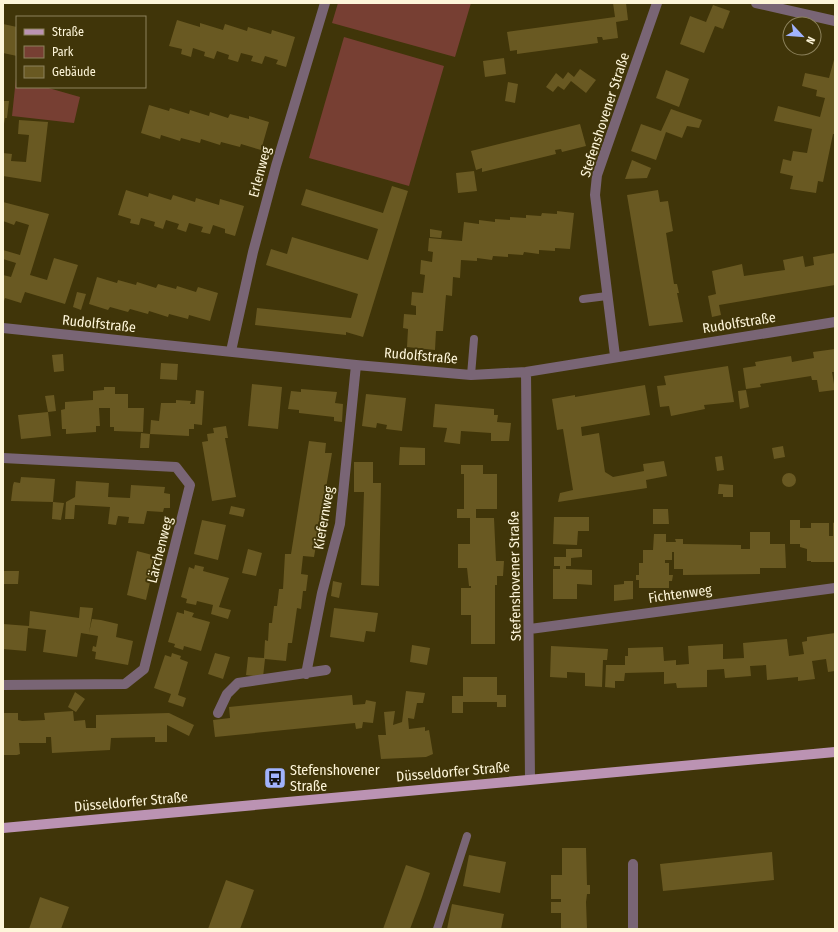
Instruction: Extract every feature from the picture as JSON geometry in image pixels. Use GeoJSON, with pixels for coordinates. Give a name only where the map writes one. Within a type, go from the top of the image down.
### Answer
{"type":"FeatureCollection","features":[{"type":"Feature","properties":{"kind":"main road","name":"Düsseldorfer Straße"},"geometry":{"type":"LineString","coordinates":[[3,828],[835,752]]}},
{"type":"Feature","properties":{"kind":"street","name":"Erlenweg"},"geometry":{"type":"LineString","coordinates":[[231,351],[253,252],[276,166],[325,3]]}},
{"type":"Feature","properties":{"kind":"street","name":"Stefenshovener Straße"},"geometry":{"type":"LineString","coordinates":[[615,356],[595,195],[597,175],[656,3]]}},
{"type":"Feature","properties":{"kind":"street"},"geometry":{"type":"LineString","coordinates":[[756,3],[835,21]]}},
{"type":"Feature","properties":{"kind":"street","name":"Rudolfstraße"},"geometry":{"type":"LineString","coordinates":[[3,328],[356,365],[471,375],[526,372],[615,356],[835,322]]}},
{"type":"Feature","properties":{"kind":"street","name":"Kiefernweg"},"geometry":{"type":"LineString","coordinates":[[306,674],[322,593],[340,524],[356,365]]}},
{"type":"Feature","properties":{"kind":"street","name":"Stefenshovener Straße"},"geometry":{"type":"LineString","coordinates":[[526,372],[530,629],[530,779]]}},
{"type":"Feature","properties":{"kind":"street","name":"Lärchenweg"},"geometry":{"type":"LineString","coordinates":[[3,458],[176,466],[190,485],[144,669],[125,684],[3,685]]}},
{"type":"Feature","properties":{"kind":"street","name":"Fichtenweg"},"geometry":{"type":"LineString","coordinates":[[530,629],[835,588]]}},
{"type":"Feature","properties":{"kind":"street"},"geometry":{"type":"LineString","coordinates":[[218,713],[227,694],[238,683],[326,670]]}},
{"type":"Feature","properties":{"kind":"street"},"geometry":{"type":"LineString","coordinates":[[633,864],[633,929]]}},
{"type":"Feature","properties":{"kind":"lane"},"geometry":{"type":"LineString","coordinates":[[583,299],[607,296]]}},
{"type":"Feature","properties":{"kind":"lane"},"geometry":{"type":"LineString","coordinates":[[471,375],[474,339]]}},
{"type":"Feature","properties":{"kind":"lane"},"geometry":{"type":"LineString","coordinates":[[437,929],[467,836]]}},
{"type":"Feature","properties":{"kind":"green space"},"geometry":{"type":"Polygon","coordinates":[[[338,3],[471,3],[455,57],[332,23],[338,3]]]}},
{"type":"Feature","properties":{"kind":"green space"},"geometry":{"type":"Polygon","coordinates":[[[344,37],[444,66],[409,186],[309,158],[344,37]]]}},
{"type":"Feature","properties":{"kind":"green space"},"geometry":{"type":"Polygon","coordinates":[[[16,78],[16,88],[48,88],[80,97],[74,123],[12,116],[16,78]]]}},
{"type":"Feature","properties":{"kind":"building"},"geometry":{"type":"Polygon","coordinates":[[[613,3],[626,3],[628,20],[616,22],[618,38],[603,40],[602,37],[597,37],[598,43],[517,54],[517,50],[510,51],[507,32],[615,17],[613,3]]]}},
{"type":"Feature","properties":{"kind":"building"},"geometry":{"type":"Polygon","coordinates":[[[713,5],[730,11],[723,29],[715,26],[704,53],[680,44],[690,16],[706,22],[713,5]]]}},
{"type":"Feature","properties":{"kind":"building"},"geometry":{"type":"Polygon","coordinates":[[[177,20],[200,27],[200,23],[223,30],[225,24],[247,31],[248,27],[271,34],[272,30],[295,37],[286,67],[276,64],[278,60],[265,56],[262,64],[251,61],[253,56],[241,53],[238,62],[228,59],[229,55],[217,51],[214,59],[204,56],[205,52],[193,48],[191,57],[181,54],[182,49],[169,46],[177,20]]]}},
{"type":"Feature","properties":{"kind":"building"},"geometry":{"type":"Polygon","coordinates":[[[3,24],[16,27],[16,56],[3,53],[3,24]]]}},
{"type":"Feature","properties":{"kind":"building"},"geometry":{"type":"Polygon","coordinates":[[[835,56],[835,134],[833,134],[823,182],[818,181],[816,193],[790,189],[793,176],[780,173],[783,159],[791,161],[793,151],[807,153],[812,129],[774,121],[778,106],[820,117],[825,98],[816,96],[817,90],[802,86],[805,73],[829,78],[835,56]]]}},
{"type":"Feature","properties":{"kind":"building"},"geometry":{"type":"Polygon","coordinates":[[[504,58],[506,74],[485,77],[483,61],[504,58]]]}},
{"type":"Feature","properties":{"kind":"building"},"geometry":{"type":"Polygon","coordinates":[[[580,69],[596,80],[586,93],[571,81],[564,90],[558,86],[553,92],[546,87],[556,73],[563,79],[568,72],[574,77],[580,69]]]}},
{"type":"Feature","properties":{"kind":"building"},"geometry":{"type":"Polygon","coordinates":[[[666,70],[689,79],[679,107],[656,98],[666,70]]]}},
{"type":"Feature","properties":{"kind":"building"},"geometry":{"type":"Polygon","coordinates":[[[508,82],[518,84],[515,103],[505,101],[508,82]]]}},
{"type":"Feature","properties":{"kind":"building"},"geometry":{"type":"Polygon","coordinates":[[[3,101],[9,101],[7,118],[5,118],[4,124],[3,101]]]}},
{"type":"Feature","properties":{"kind":"building"},"geometry":{"type":"Polygon","coordinates":[[[149,105],[169,111],[170,108],[189,114],[190,110],[209,116],[210,112],[228,118],[230,114],[249,119],[249,116],[269,122],[261,150],[241,144],[240,147],[221,142],[220,145],[201,139],[200,143],[181,138],[180,141],[161,135],[160,139],[141,133],[149,105]]]}},
{"type":"Feature","properties":{"kind":"building"},"geometry":{"type":"Polygon","coordinates":[[[671,109],[702,120],[699,128],[687,126],[682,138],[666,132],[656,160],[631,151],[641,124],[661,131],[671,109]]]}},
{"type":"Feature","properties":{"kind":"building"},"geometry":{"type":"Polygon","coordinates":[[[19,120],[48,122],[41,182],[3,176],[3,153],[12,154],[11,161],[26,162],[29,135],[18,134],[19,120]]]}},
{"type":"Feature","properties":{"kind":"building"},"geometry":{"type":"Polygon","coordinates":[[[580,124],[586,146],[562,152],[561,149],[555,150],[556,154],[482,172],[482,168],[476,170],[471,151],[580,124]]]}},
{"type":"Feature","properties":{"kind":"building"},"geometry":{"type":"Polygon","coordinates":[[[632,160],[651,168],[647,178],[625,179],[632,160]]]}},
{"type":"Feature","properties":{"kind":"building"},"geometry":{"type":"Polygon","coordinates":[[[474,171],[477,191],[458,193],[456,173],[474,171]]]}},
{"type":"Feature","properties":{"kind":"building"},"geometry":{"type":"Polygon","coordinates":[[[392,186],[408,191],[363,337],[346,332],[346,335],[255,325],[257,308],[351,318],[358,294],[266,265],[271,249],[287,254],[292,237],[368,260],[378,229],[301,205],[306,189],[383,213],[392,186]]]}},
{"type":"Feature","properties":{"kind":"building"},"geometry":{"type":"Polygon","coordinates":[[[126,190],[148,197],[149,193],[171,200],[173,195],[195,202],[196,198],[219,205],[220,199],[244,206],[235,236],[225,233],[225,229],[213,225],[210,234],[201,232],[203,227],[189,223],[186,232],[177,229],[179,224],[166,220],[163,229],[154,226],[155,222],[141,218],[139,225],[130,223],[131,219],[118,215],[126,190]]]}},
{"type":"Feature","properties":{"kind":"building"},"geometry":{"type":"Polygon","coordinates":[[[658,190],[660,202],[668,201],[673,231],[666,233],[674,284],[677,284],[679,293],[677,293],[683,322],[649,326],[627,195],[658,190]]]}},
{"type":"Feature","properties":{"kind":"building"},"geometry":{"type":"Polygon","coordinates":[[[3,202],[49,214],[30,275],[47,280],[54,258],[78,265],[65,304],[25,292],[21,303],[5,298],[3,304],[3,275],[11,277],[16,263],[3,259],[3,250],[20,255],[29,225],[16,221],[14,225],[3,221],[3,202]]]}},
{"type":"Feature","properties":{"kind":"building"},"geometry":{"type":"Polygon","coordinates":[[[557,211],[574,213],[570,249],[555,248],[555,251],[539,250],[539,254],[524,252],[523,255],[508,254],[508,257],[493,256],[492,260],[477,258],[477,261],[461,260],[460,278],[453,277],[452,296],[446,295],[443,331],[436,331],[435,350],[407,347],[408,329],[403,328],[404,314],[416,315],[416,306],[411,305],[412,292],[423,293],[425,275],[420,274],[421,260],[432,262],[433,252],[428,251],[429,238],[462,241],[464,222],[479,224],[479,220],[495,222],[495,219],[510,220],[510,217],[526,218],[526,215],[541,216],[542,213],[557,214],[557,211]]]}},
{"type":"Feature","properties":{"kind":"building"},"geometry":{"type":"Polygon","coordinates":[[[430,229],[442,231],[441,238],[430,237],[430,229]]]}},
{"type":"Feature","properties":{"kind":"building"},"geometry":{"type":"Polygon","coordinates":[[[835,253],[835,285],[719,305],[721,315],[712,317],[708,296],[716,294],[712,271],[742,264],[744,276],[785,270],[783,260],[803,256],[805,267],[814,265],[813,257],[835,253]]]}},
{"type":"Feature","properties":{"kind":"building"},"geometry":{"type":"Polygon","coordinates":[[[97,277],[117,283],[118,280],[136,285],[137,282],[156,288],[158,284],[176,289],[177,286],[196,292],[198,287],[218,293],[210,321],[189,315],[188,319],[169,314],[168,317],[149,311],[148,314],[130,309],[128,312],[110,307],[108,310],[89,304],[97,277]]]}},
{"type":"Feature","properties":{"kind":"building"},"geometry":{"type":"Polygon","coordinates":[[[77,292],[86,294],[81,310],[73,307],[77,292]]]}},
{"type":"Feature","properties":{"kind":"building"},"geometry":{"type":"Polygon","coordinates":[[[835,349],[835,372],[832,372],[835,390],[819,392],[817,380],[812,380],[811,376],[760,384],[761,387],[746,389],[743,368],[756,366],[755,362],[791,356],[792,362],[814,358],[813,352],[835,349]]]}},
{"type":"Feature","properties":{"kind":"building"},"geometry":{"type":"Polygon","coordinates":[[[63,354],[64,371],[54,372],[52,355],[63,354]]]}},
{"type":"Feature","properties":{"kind":"building"},"geometry":{"type":"Polygon","coordinates":[[[161,363],[178,364],[177,380],[160,379],[161,363]]]}},
{"type":"Feature","properties":{"kind":"building"},"geometry":{"type":"Polygon","coordinates":[[[728,366],[734,402],[704,405],[705,409],[671,416],[669,406],[660,407],[657,386],[666,385],[664,376],[728,366]]]}},
{"type":"Feature","properties":{"kind":"building"},"geometry":{"type":"Polygon","coordinates":[[[252,384],[282,387],[278,429],[248,426],[252,384]]]}},
{"type":"Feature","properties":{"kind":"building"},"geometry":{"type":"Polygon","coordinates":[[[645,385],[650,415],[581,427],[582,436],[599,433],[605,472],[613,477],[644,471],[643,464],[664,461],[667,476],[646,480],[647,488],[558,502],[560,493],[573,490],[563,429],[557,430],[552,399],[575,395],[575,397],[645,385]]]}},
{"type":"Feature","properties":{"kind":"building"},"geometry":{"type":"Polygon","coordinates":[[[104,387],[115,387],[115,394],[128,394],[128,408],[144,408],[143,432],[114,431],[114,427],[110,427],[110,408],[99,408],[100,426],[96,426],[96,432],[66,434],[66,429],[62,429],[61,410],[65,409],[65,402],[93,400],[93,391],[104,390],[104,387]]]}},
{"type":"Feature","properties":{"kind":"building"},"geometry":{"type":"Polygon","coordinates":[[[301,389],[337,392],[335,403],[343,404],[342,422],[334,421],[334,417],[299,413],[299,410],[288,409],[291,391],[301,392],[301,389]]]}},
{"type":"Feature","properties":{"kind":"building"},"geometry":{"type":"Polygon","coordinates":[[[196,390],[204,391],[202,425],[194,424],[194,429],[189,429],[189,436],[150,434],[151,420],[159,421],[161,403],[176,403],[176,400],[191,401],[190,404],[195,404],[196,390]]]}},
{"type":"Feature","properties":{"kind":"building"},"geometry":{"type":"Polygon","coordinates":[[[746,390],[749,407],[740,409],[738,391],[746,390]]]}},
{"type":"Feature","properties":{"kind":"building"},"geometry":{"type":"Polygon","coordinates":[[[366,394],[406,398],[402,431],[386,429],[387,425],[377,423],[376,428],[362,426],[366,394]]]}},
{"type":"Feature","properties":{"kind":"building"},"geometry":{"type":"Polygon","coordinates":[[[54,395],[56,411],[48,412],[45,396],[54,395]]]}},
{"type":"Feature","properties":{"kind":"building"},"geometry":{"type":"Polygon","coordinates":[[[435,404],[494,409],[494,415],[498,415],[497,422],[511,423],[509,441],[491,441],[491,433],[461,431],[460,444],[444,442],[447,428],[433,427],[435,404]]]}},
{"type":"Feature","properties":{"kind":"building"},"geometry":{"type":"Polygon","coordinates":[[[48,412],[51,436],[21,439],[18,415],[48,412]]]}},
{"type":"Feature","properties":{"kind":"building"},"geometry":{"type":"Polygon","coordinates":[[[226,426],[228,438],[225,438],[236,497],[212,501],[202,442],[208,441],[207,434],[214,433],[213,428],[226,426]]]}},
{"type":"Feature","properties":{"kind":"building"},"geometry":{"type":"Polygon","coordinates":[[[141,433],[150,434],[149,448],[140,448],[141,433]]]}},
{"type":"Feature","properties":{"kind":"building"},"geometry":{"type":"Polygon","coordinates":[[[309,441],[326,443],[325,453],[332,453],[314,557],[303,556],[301,574],[308,575],[306,591],[303,591],[301,609],[297,608],[292,643],[288,643],[286,661],[265,659],[263,677],[246,675],[248,657],[264,658],[265,640],[268,641],[269,623],[272,623],[274,606],[277,606],[279,589],[283,589],[285,554],[291,554],[309,441]]]}},
{"type":"Feature","properties":{"kind":"building"},"geometry":{"type":"Polygon","coordinates":[[[783,446],[785,457],[774,459],[772,448],[783,446]]]}},
{"type":"Feature","properties":{"kind":"building"},"geometry":{"type":"Polygon","coordinates":[[[400,447],[425,448],[425,465],[399,465],[400,447]]]}},
{"type":"Feature","properties":{"kind":"building"},"geometry":{"type":"Polygon","coordinates":[[[722,456],[724,470],[717,471],[715,457],[722,456]]]}},
{"type":"Feature","properties":{"kind":"building"},"geometry":{"type":"Polygon","coordinates":[[[354,462],[373,462],[373,483],[381,483],[379,586],[361,585],[364,492],[354,492],[354,462]]]}},
{"type":"Feature","properties":{"kind":"building"},"geometry":{"type":"Polygon","coordinates":[[[461,465],[483,465],[483,474],[497,474],[497,509],[476,509],[476,518],[494,518],[496,561],[504,561],[503,576],[497,576],[497,585],[495,585],[495,644],[471,644],[471,615],[461,615],[461,588],[471,588],[471,586],[469,586],[467,568],[458,568],[458,544],[470,544],[470,518],[457,518],[457,509],[464,509],[464,474],[461,474],[461,465]]]}},
{"type":"Feature","properties":{"kind":"building"},"geometry":{"type":"Polygon","coordinates":[[[789,473],[794,475],[796,480],[794,485],[789,487],[784,485],[782,480],[784,475],[789,473]]]}},
{"type":"Feature","properties":{"kind":"building"},"geometry":{"type":"Polygon","coordinates":[[[21,477],[55,479],[53,502],[11,501],[14,482],[20,483],[21,477]]]}},
{"type":"Feature","properties":{"kind":"building"},"geometry":{"type":"Polygon","coordinates":[[[76,481],[109,483],[108,497],[130,498],[131,485],[165,487],[164,493],[170,494],[170,508],[164,508],[163,512],[147,511],[144,524],[128,523],[129,517],[118,516],[116,525],[108,524],[110,507],[75,505],[74,519],[65,519],[66,502],[75,497],[76,481]]]}},
{"type":"Feature","properties":{"kind":"building"},"geometry":{"type":"Polygon","coordinates":[[[719,484],[733,485],[733,497],[723,497],[723,494],[718,494],[719,484]]]}},
{"type":"Feature","properties":{"kind":"building"},"geometry":{"type":"Polygon","coordinates":[[[53,502],[64,503],[61,520],[52,519],[53,502]]]}},
{"type":"Feature","properties":{"kind":"building"},"geometry":{"type":"Polygon","coordinates":[[[231,506],[245,509],[243,517],[229,514],[231,506]]]}},
{"type":"Feature","properties":{"kind":"building"},"geometry":{"type":"Polygon","coordinates":[[[653,509],[668,509],[669,524],[653,524],[653,509]]]}},
{"type":"Feature","properties":{"kind":"building"},"geometry":{"type":"Polygon","coordinates":[[[554,517],[589,517],[589,531],[578,531],[577,545],[553,544],[554,517]]]}},
{"type":"Feature","properties":{"kind":"building"},"geometry":{"type":"Polygon","coordinates":[[[202,520],[226,525],[218,560],[194,554],[202,520]]]}},
{"type":"Feature","properties":{"kind":"building"},"geometry":{"type":"Polygon","coordinates":[[[790,520],[800,520],[800,528],[811,528],[811,523],[829,523],[829,536],[833,536],[833,523],[835,522],[835,562],[807,561],[807,549],[800,547],[800,544],[790,544],[790,520]]]}},
{"type":"Feature","properties":{"kind":"building"},"geometry":{"type":"Polygon","coordinates":[[[750,532],[770,532],[770,544],[785,544],[786,568],[760,568],[760,574],[683,575],[683,569],[674,569],[674,552],[672,552],[672,560],[665,560],[665,563],[669,563],[669,575],[673,575],[672,581],[669,581],[669,588],[639,588],[639,580],[636,580],[636,575],[639,575],[639,563],[643,563],[643,550],[653,550],[654,534],[666,534],[666,542],[676,542],[675,539],[683,539],[683,544],[741,545],[741,549],[750,549],[750,532]]]}},
{"type":"Feature","properties":{"kind":"building"},"geometry":{"type":"Polygon","coordinates":[[[248,549],[262,553],[256,576],[242,573],[248,549]]]}},
{"type":"Feature","properties":{"kind":"building"},"geometry":{"type":"Polygon","coordinates":[[[566,549],[582,549],[582,557],[571,558],[571,566],[566,566],[566,569],[592,570],[592,585],[577,584],[577,599],[553,599],[553,569],[560,569],[560,566],[554,566],[554,557],[566,557],[566,549]]]}},
{"type":"Feature","properties":{"kind":"building"},"geometry":{"type":"Polygon","coordinates":[[[137,551],[156,556],[146,600],[127,595],[137,551]]]}},
{"type":"Feature","properties":{"kind":"building"},"geometry":{"type":"Polygon","coordinates":[[[195,565],[204,567],[203,571],[229,578],[219,607],[231,610],[228,619],[211,614],[213,605],[197,601],[196,605],[186,603],[187,599],[181,597],[189,567],[194,569],[195,565]]]}},
{"type":"Feature","properties":{"kind":"building"},"geometry":{"type":"Polygon","coordinates":[[[4,571],[19,571],[18,584],[4,584],[4,571]]]}},
{"type":"Feature","properties":{"kind":"building"},"geometry":{"type":"Polygon","coordinates":[[[333,581],[342,583],[339,598],[331,596],[333,581]]]}},
{"type":"Feature","properties":{"kind":"building"},"geometry":{"type":"Polygon","coordinates":[[[624,581],[633,581],[633,599],[614,601],[614,585],[624,584],[624,581]]]}},
{"type":"Feature","properties":{"kind":"building"},"geometry":{"type":"Polygon","coordinates":[[[80,607],[93,608],[89,633],[92,619],[101,620],[118,624],[116,637],[133,641],[128,665],[95,659],[96,652],[92,651],[93,646],[96,647],[98,636],[81,633],[77,657],[43,652],[46,630],[28,628],[26,651],[3,649],[3,624],[29,626],[30,611],[79,618],[80,607]]]}},
{"type":"Feature","properties":{"kind":"building"},"geometry":{"type":"Polygon","coordinates":[[[334,608],[378,613],[375,632],[366,631],[364,642],[330,637],[334,608]]]}},
{"type":"Feature","properties":{"kind":"building"},"geometry":{"type":"Polygon","coordinates":[[[184,610],[194,613],[192,617],[210,622],[201,651],[184,646],[183,650],[174,647],[175,644],[168,642],[177,612],[184,614],[184,610]]]}},
{"type":"Feature","properties":{"kind":"building"},"geometry":{"type":"Polygon","coordinates":[[[835,633],[835,671],[828,672],[826,659],[812,661],[815,679],[798,681],[798,677],[767,680],[766,665],[750,666],[751,676],[725,678],[724,669],[707,670],[707,687],[677,688],[676,683],[664,684],[664,672],[625,673],[624,681],[615,681],[615,688],[605,687],[606,665],[625,665],[625,656],[628,656],[628,648],[663,647],[664,661],[676,660],[676,665],[689,664],[688,646],[723,644],[723,659],[744,658],[743,643],[787,639],[789,656],[804,654],[802,642],[807,641],[807,637],[835,633]]]}},
{"type":"Feature","properties":{"kind":"building"},"geometry":{"type":"Polygon","coordinates":[[[412,645],[430,648],[427,665],[410,662],[412,645]]]}},
{"type":"Feature","properties":{"kind":"building"},"geometry":{"type":"Polygon","coordinates":[[[551,646],[608,649],[607,660],[603,660],[602,687],[585,686],[585,673],[567,672],[567,678],[550,677],[551,646]]]}},
{"type":"Feature","properties":{"kind":"building"},"geometry":{"type":"Polygon","coordinates":[[[172,653],[181,656],[180,659],[188,662],[178,695],[186,698],[183,707],[168,702],[171,694],[154,688],[165,655],[171,657],[172,653]]]}},
{"type":"Feature","properties":{"kind":"building"},"geometry":{"type":"Polygon","coordinates":[[[215,653],[230,657],[223,679],[208,674],[215,653]]]}},
{"type":"Feature","properties":{"kind":"building"},"geometry":{"type":"Polygon","coordinates":[[[463,677],[497,677],[497,695],[506,695],[506,707],[497,707],[497,702],[463,702],[463,713],[452,713],[452,696],[463,696],[463,677]]]}},
{"type":"Feature","properties":{"kind":"building"},"geometry":{"type":"Polygon","coordinates":[[[406,691],[425,693],[423,703],[417,703],[414,719],[408,718],[409,729],[425,727],[425,731],[429,730],[433,754],[426,757],[381,759],[378,735],[386,735],[384,712],[395,711],[393,725],[402,722],[406,691]]]}},
{"type":"Feature","properties":{"kind":"building"},"geometry":{"type":"Polygon","coordinates":[[[75,692],[85,699],[76,712],[68,707],[75,692]]]}},
{"type":"Feature","properties":{"kind":"building"},"geometry":{"type":"Polygon","coordinates":[[[352,695],[353,705],[365,704],[366,700],[376,702],[373,723],[363,722],[362,728],[356,729],[355,723],[215,737],[213,720],[230,718],[229,707],[352,695]]]}},
{"type":"Feature","properties":{"kind":"building"},"geometry":{"type":"Polygon","coordinates":[[[73,711],[74,721],[85,720],[86,728],[96,728],[96,715],[169,713],[194,725],[189,736],[167,725],[167,742],[155,742],[155,737],[111,738],[110,750],[52,753],[51,737],[46,737],[46,743],[19,743],[20,754],[3,755],[3,713],[18,713],[18,720],[22,721],[45,720],[44,713],[73,711]]]}},
{"type":"Feature","properties":{"kind":"building"},"geometry":{"type":"Polygon","coordinates":[[[562,848],[586,848],[587,885],[590,885],[590,894],[587,894],[586,902],[587,929],[561,929],[561,913],[551,913],[551,902],[561,902],[561,899],[551,899],[551,875],[562,875],[562,848]]]}},
{"type":"Feature","properties":{"kind":"building"},"geometry":{"type":"Polygon","coordinates":[[[772,852],[774,880],[663,891],[660,864],[772,852]]]}},
{"type":"Feature","properties":{"kind":"building"},"geometry":{"type":"Polygon","coordinates":[[[469,855],[506,862],[500,893],[463,886],[469,855]]]}},
{"type":"Feature","properties":{"kind":"building"},"geometry":{"type":"Polygon","coordinates":[[[406,865],[430,873],[422,897],[410,929],[383,929],[406,865]]]}},
{"type":"Feature","properties":{"kind":"building"},"geometry":{"type":"Polygon","coordinates":[[[226,880],[254,890],[246,913],[240,929],[208,929],[226,880]]]}},
{"type":"Feature","properties":{"kind":"building"},"geometry":{"type":"Polygon","coordinates":[[[40,897],[69,907],[61,929],[29,929],[40,897]]]}},
{"type":"Feature","properties":{"kind":"building"},"geometry":{"type":"Polygon","coordinates":[[[452,904],[504,914],[501,929],[447,929],[452,904]]]}},
{"type":"Feature","properties":{"kind":"place","name":"Stefenshovener Straße"},"geometry":{"type":"Point","coordinates":[275,778]}}]}
